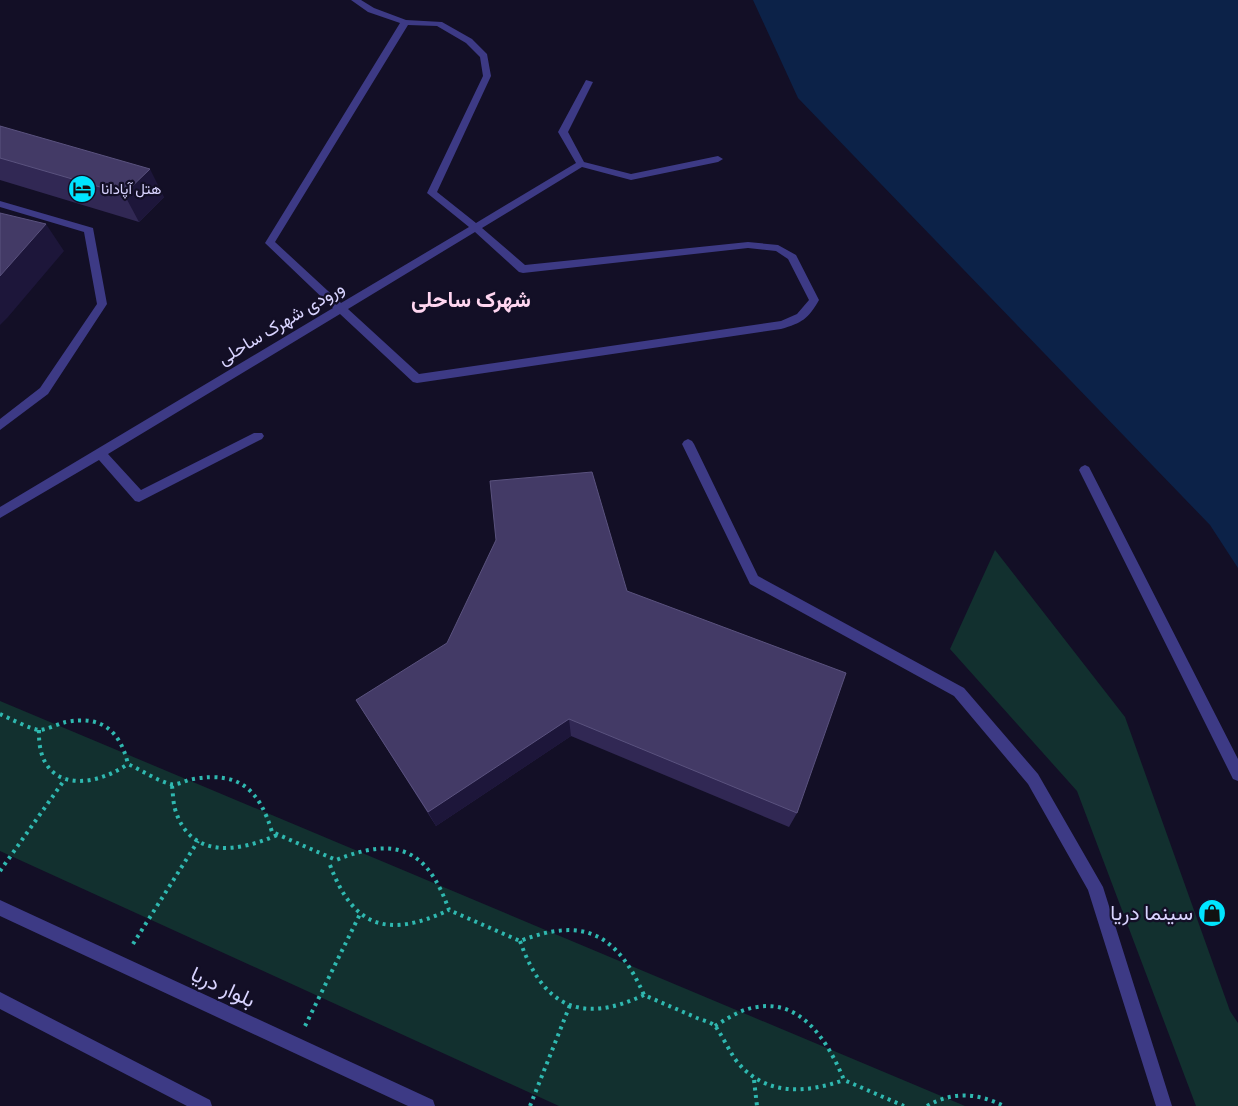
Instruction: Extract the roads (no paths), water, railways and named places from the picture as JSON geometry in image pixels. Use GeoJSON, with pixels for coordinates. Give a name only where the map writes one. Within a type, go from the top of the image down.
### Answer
{"type":"FeatureCollection","features":[{"type":"Feature","properties":{"kind":"street"},"geometry":{"type":"LineString","coordinates":[[355,0],[371,10],[406,22],[439,24],[469,41],[484,56],[487,76],[432,193],[523,269],[748,245],[778,248],[792,257],[814,300],[801,319],[781,325],[417,379],[270,243],[406,22]]}},
{"type":"Feature","properties":{"kind":"street"},"geometry":{"type":"LineString","coordinates":[[589,82],[563,132],[580,164],[631,177],[718,159]]}},
{"type":"Feature","properties":{"kind":"street","name":"ورودی شهرک ساحلی"},"geometry":{"type":"LineString","coordinates":[[0,513],[580,164]]}},
{"type":"Feature","properties":{"kind":"street"},"geometry":{"type":"LineString","coordinates":[[0,204],[89,230],[102,304],[44,391],[0,424]]}},
{"type":"Feature","properties":{"kind":"street"},"geometry":{"type":"LineString","coordinates":[[99,452],[138,497],[258,436]]}},
{"type":"Feature","properties":{"kind":"street"},"geometry":{"type":"LineString","coordinates":[[688,444],[754,580],[959,692],[1033,779],[1095,887],[1164,1106]]}},
{"type":"Feature","properties":{"kind":"street"},"geometry":{"type":"LineString","coordinates":[[1085,470],[1238,774]]}},
{"type":"Feature","properties":{"kind":"street","name":"بلوار دریا"},"geometry":{"type":"LineString","coordinates":[[0,908],[427,1106]]}},
{"type":"Feature","properties":{"kind":"street"},"geometry":{"type":"LineString","coordinates":[[0,1000],[204,1106]]}},
{"type":"Feature","properties":{"kind":"water"},"geometry":{"type":"Polygon","coordinates":[[[753,0],[1238,0],[1238,568],[1210,525],[798,98],[753,0]]]}},
{"type":"Feature","properties":{"kind":"place","name":"هتل آپادانا"},"geometry":{"type":"Point","coordinates":[82,189]}},
{"type":"Feature","properties":{"kind":"place","name":"سینما دریا"},"geometry":{"type":"Point","coordinates":[1212,913]}},
{"type":"Feature","properties":{"kind":"district","name":"شهرک ساحلی"},"geometry":{"type":"Point","coordinates":[471,299]}}]}
